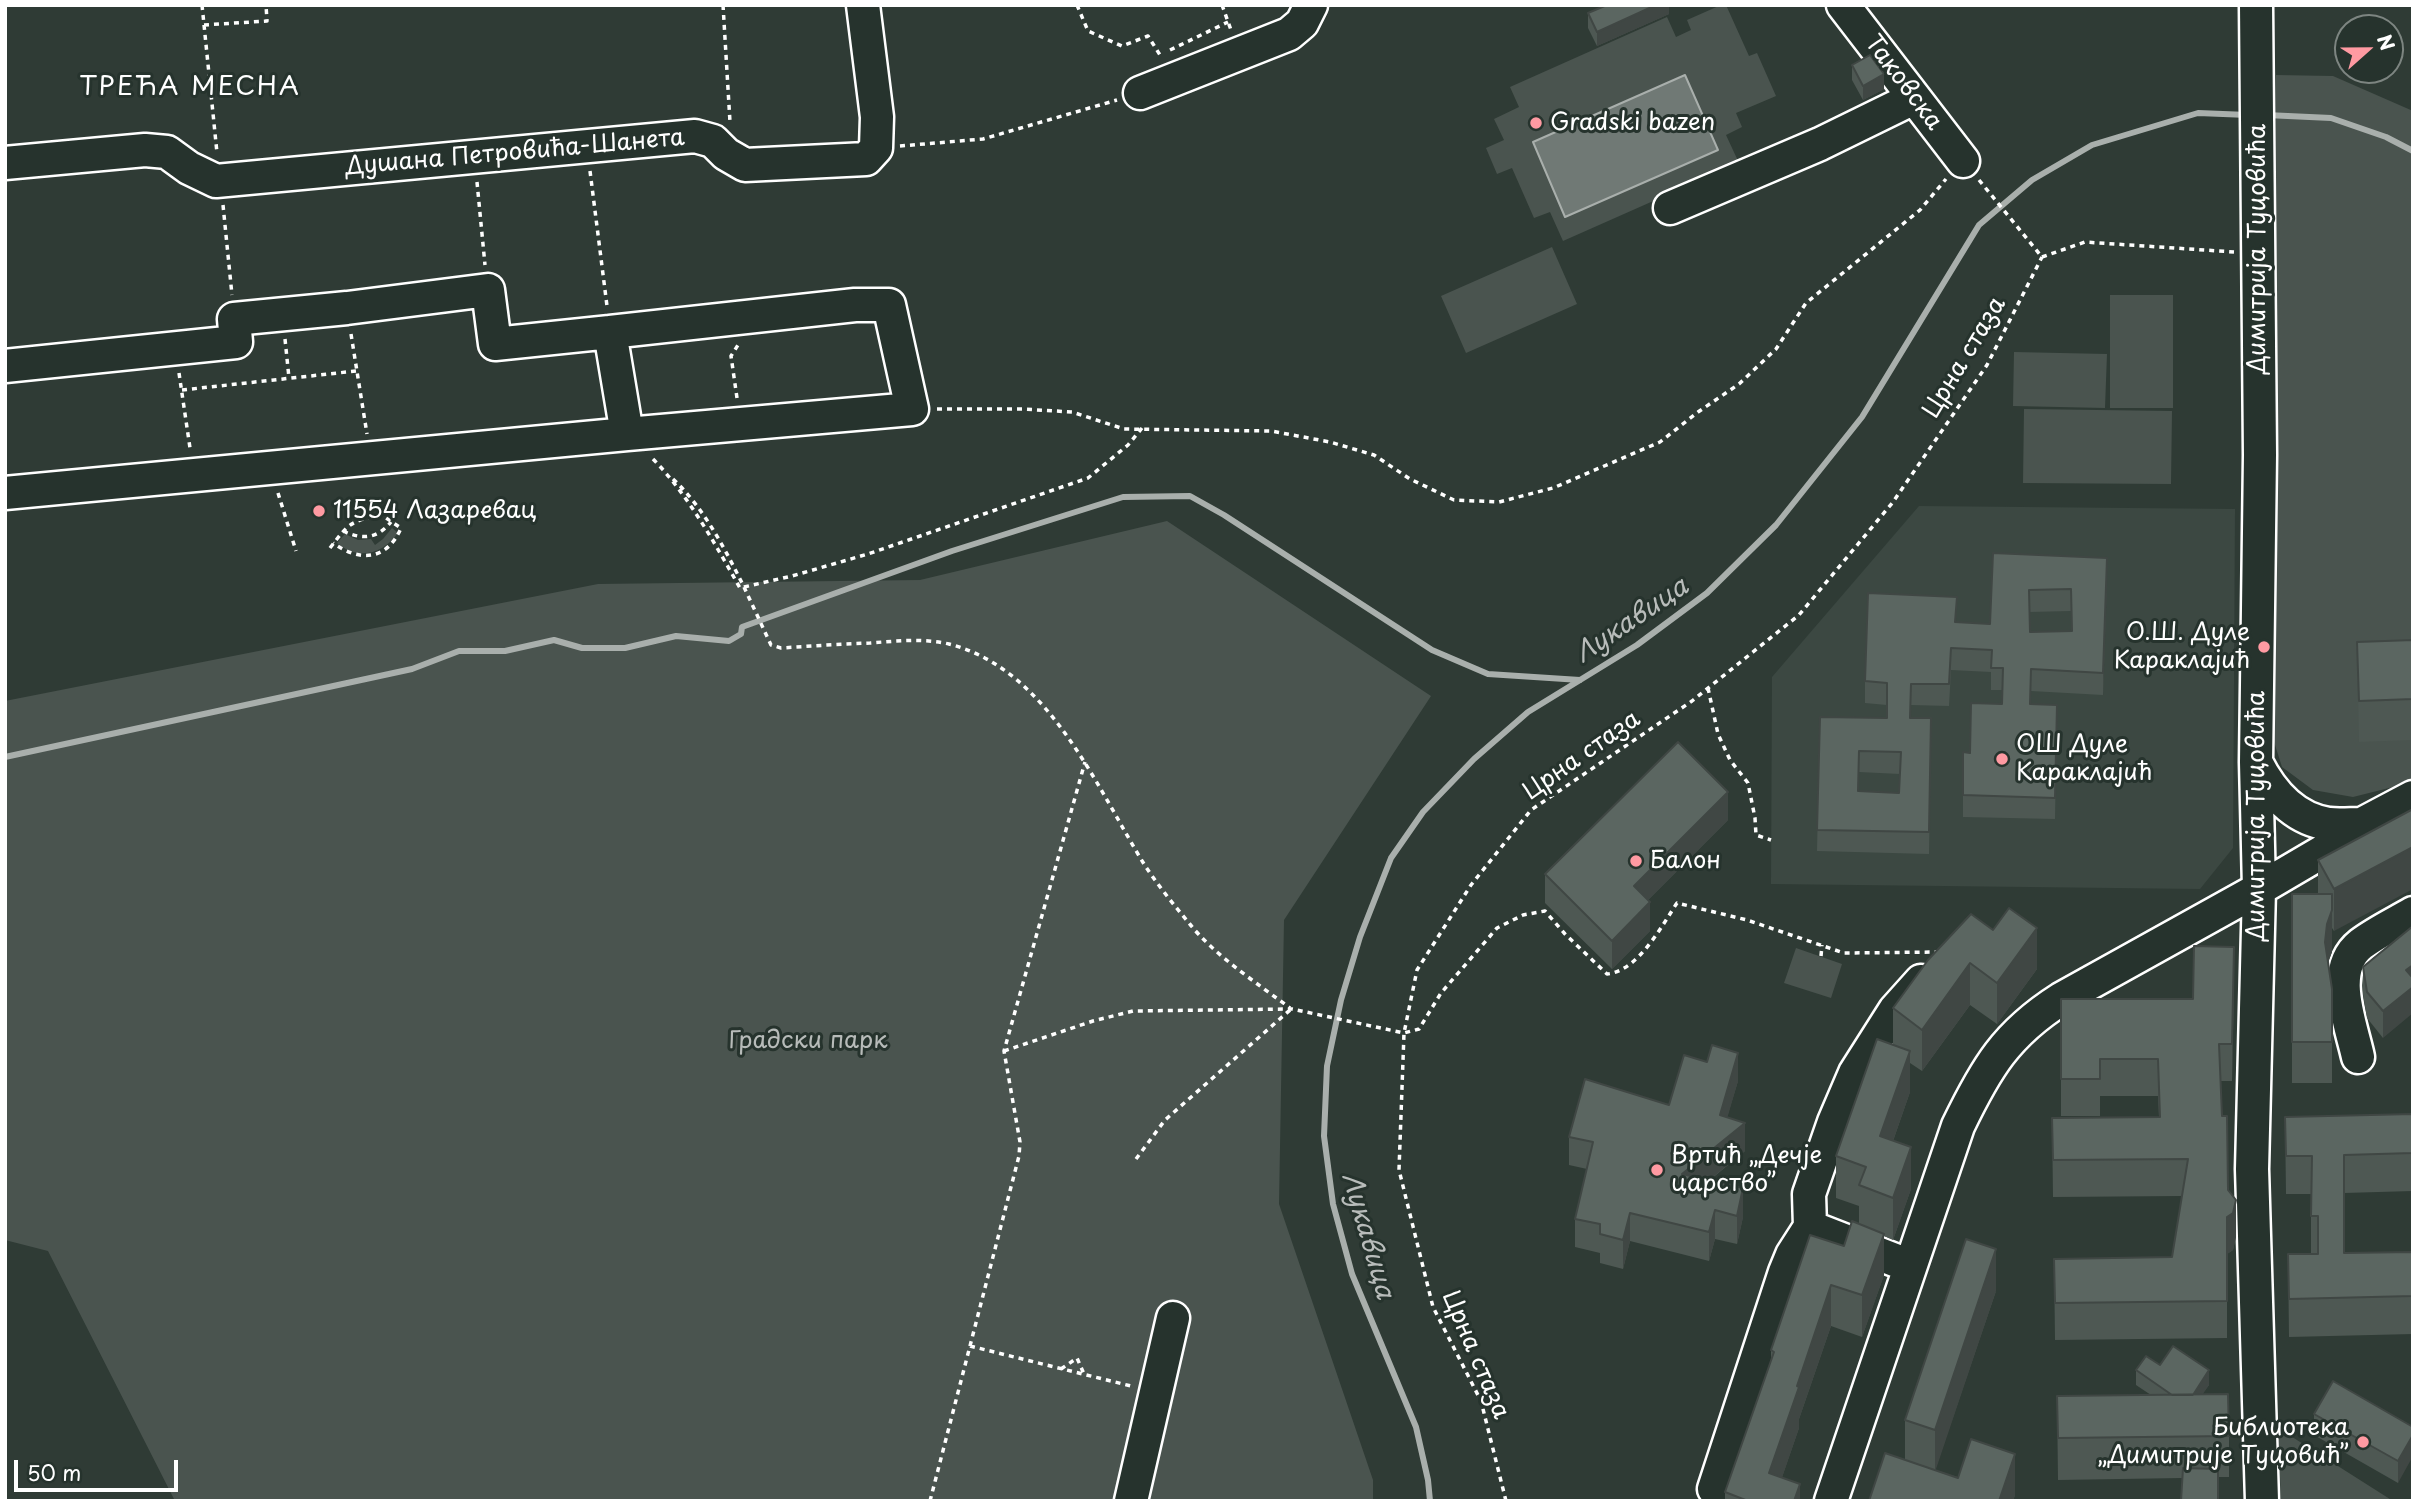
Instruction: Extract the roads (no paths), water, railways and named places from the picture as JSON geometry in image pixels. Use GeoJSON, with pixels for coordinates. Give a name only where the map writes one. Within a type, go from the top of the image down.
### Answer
{"type":"FeatureCollection","features":[{"type":"Feature","properties":{"kind":"street","name":"Душана Петровића-Шанета"},"geometry":{"type":"LineString","coordinates":[[5,163],[145,149],[167,152],[189,168],[216,181],[695,136],[712,141],[726,154],[745,164],[866,159],[876,148],[877,117],[863,5]]}},
{"type":"Feature","properties":{"kind":"street"},"geometry":{"type":"LineString","coordinates":[[1140,93],[1289,34],[1302,23],[1311,5]]}},
{"type":"Feature","properties":{"kind":"street","name":"Таковска"},"geometry":{"type":"LineString","coordinates":[[1843,5],[1972,172]]}},
{"type":"Feature","properties":{"kind":"street","name":"Димитрија Туцовића"},"geometry":{"type":"LineString","coordinates":[[2256,5],[2260,455],[2256,762],[2259,889],[2252,1168],[2262,1501]]}},
{"type":"Feature","properties":{"kind":"street"},"geometry":{"type":"LineString","coordinates":[[1670,208],[1820,145],[1914,98]]}},
{"type":"Feature","properties":{"kind":"street"},"geometry":{"type":"LineString","coordinates":[[5,366],[236,341],[234,319],[488,290],[495,344],[842,306],[889,305],[912,409],[5,493]]}},
{"type":"Feature","properties":{"kind":"street"},"geometry":{"type":"LineString","coordinates":[[610,332],[627,434]]}},
{"type":"Feature","properties":{"kind":"street"},"geometry":{"type":"LineString","coordinates":[[2256,762],[2274,792],[2299,816],[2328,824],[2362,824]]}},
{"type":"Feature","properties":{"kind":"street"},"geometry":{"type":"LineString","coordinates":[[1831,1501],[1958,1126],[1982,1078],[2012,1037],[2038,1013],[2061,999],[2259,889],[2339,842],[2362,824],[2413,797]]}},
{"type":"Feature","properties":{"kind":"street"},"geometry":{"type":"LineString","coordinates":[[2358,1057],[2344,998],[2348,965],[2360,945],[2413,913]]}},
{"type":"Feature","properties":{"kind":"street"},"geometry":{"type":"LineString","coordinates":[[1714,1489],[1785,1272],[1792,1255],[1810,1227],[1809,1194],[1854,1073],[1895,1010],[1948,952]]}},
{"type":"Feature","properties":{"kind":"street"},"geometry":{"type":"LineString","coordinates":[[1810,1227],[1910,1266]]}},
{"type":"Feature","properties":{"kind":"street"},"geometry":{"type":"LineString","coordinates":[[1132,1501],[1173,1318]]}},
{"type":"Feature","properties":{"kind":"waterway","name":"Лукавица"},"geometry":{"type":"LineString","coordinates":[[1430,1501],[1416,1427],[1352,1274],[1333,1204],[1324,1136],[1327,1066],[1341,1000],[1360,937],[1391,858],[1423,812],[1474,759],[1528,712],[1637,645],[1707,593],[1776,525],[1862,417],[1979,225],[2032,180],[2092,145],[2198,113],[2248,115]]}},
{"type":"Feature","properties":{"kind":"waterway","name":"Лукавица"},"geometry":{"type":"LineString","coordinates":[[2266,115],[2331,118],[2386,137],[2413,151]]}},
{"type":"Feature","properties":{"kind":"waterway"},"geometry":{"type":"LineString","coordinates":[[5,757],[412,669],[459,651],[505,651],[554,640],[582,648],[625,648],[676,636],[729,641],[741,634],[742,627],[952,551],[1123,497],[1190,496],[1224,515],[1432,650],[1488,674],[1580,680]]}},
{"type":"Feature","properties":{"kind":"place","name":"Gradski bazen"},"geometry":{"type":"Point","coordinates":[1536,123]}},
{"type":"Feature","properties":{"kind":"place","name":"11554 Лазаревац"},"geometry":{"type":"Point","coordinates":[319,511]}},
{"type":"Feature","properties":{"kind":"place","name":"О.Ш. Дуле Караклајић"},"geometry":{"type":"Point","coordinates":[2264,647]}},
{"type":"Feature","properties":{"kind":"place","name":"ОШ Дуле Караклајић"},"geometry":{"type":"Point","coordinates":[2002,759]}},
{"type":"Feature","properties":{"kind":"place","name":"Балон"},"geometry":{"type":"Point","coordinates":[1636,861]}},
{"type":"Feature","properties":{"kind":"place","name":"Вртић „Дечје царство”"},"geometry":{"type":"Point","coordinates":[1657,1170]}},
{"type":"Feature","properties":{"kind":"place","name":"Библиотека „Димитрије Туцовић”"},"geometry":{"type":"Point","coordinates":[2363,1442]}},
{"type":"Feature","properties":{"kind":"district","name":"ТРЕЋА МЕСНА"},"geometry":{"type":"Point","coordinates":[190,88]}},
{"type":"Feature","properties":{"kind":"park label","name":"Градски парк"},"geometry":{"type":"Point","coordinates":[808,1041]}}]}
